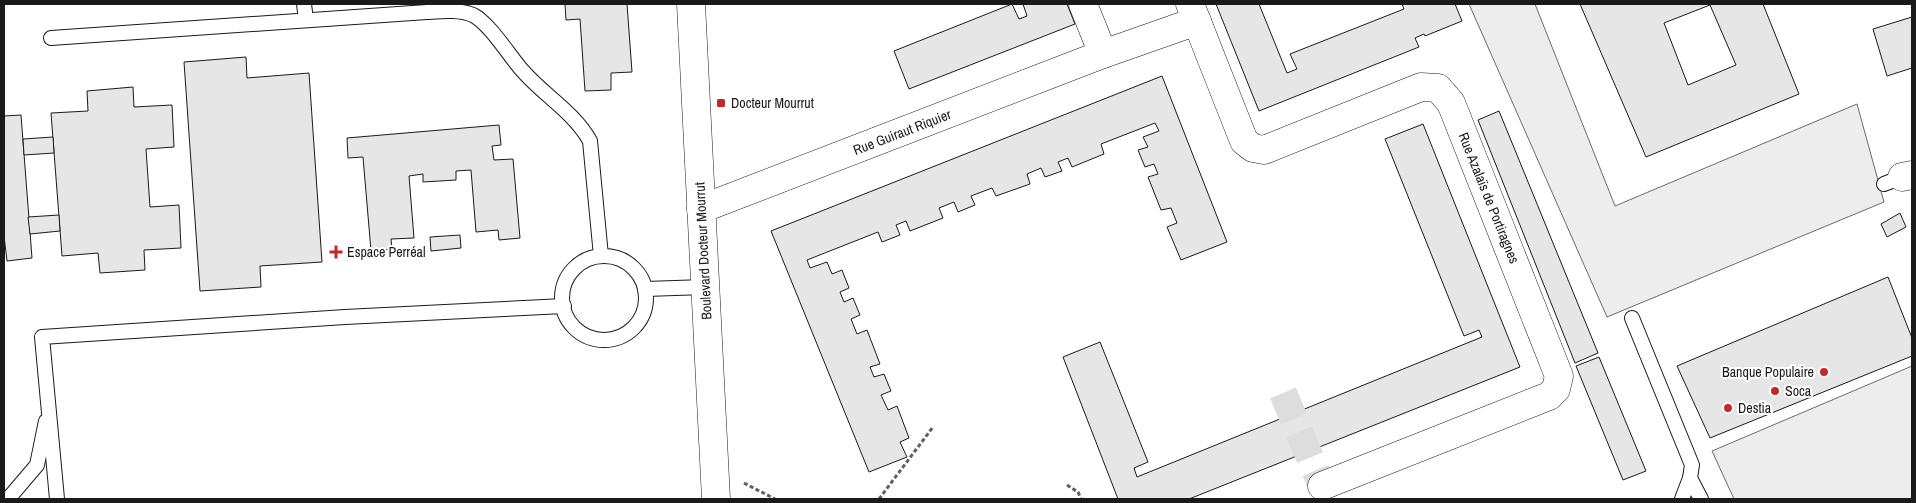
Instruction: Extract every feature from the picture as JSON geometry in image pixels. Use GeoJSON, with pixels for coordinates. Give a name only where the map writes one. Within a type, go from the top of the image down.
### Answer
{"type":"FeatureCollection","features":[{"type":"Feature","properties":{"kind":"street","name":"Boulevard Docteur Mourrut"},"geometry":{"type":"LineString","coordinates":[[691,4],[716,499]]}},
{"type":"Feature","properties":{"kind":"street"},"geometry":{"type":"LineString","coordinates":[[1083,4],[1103,54]]}},
{"type":"Feature","properties":{"kind":"street","name":"Rue Azalaïs de Portiragnes"},"geometry":{"type":"LineString","coordinates":[[1103,54],[1194,12],[1244,141],[1253,148],[1264,150],[1421,87],[1438,88],[1451,103],[1559,376],[1556,389],[1549,396],[1322,486]]}},
{"type":"Feature","properties":{"kind":"street","name":"Rue Guiraut Riquier"},"geometry":{"type":"LineString","coordinates":[[701,210],[1103,54]]}},
{"type":"Feature","properties":{"kind":"lane"},"geometry":{"type":"LineString","coordinates":[[304,4],[306,20]]}},
{"type":"Feature","properties":{"kind":"lane"},"geometry":{"type":"LineString","coordinates":[[52,38],[456,11],[474,15],[490,30],[522,71],[581,126],[590,141],[601,256]]}},
{"type":"Feature","properties":{"kind":"lane"},"geometry":{"type":"LineString","coordinates":[[601,256],[614,257],[626,262],[636,270],[645,289],[645,307],[640,319],[632,329],[620,336],[608,339],[594,338],[582,333],[572,325],[564,306],[563,288],[568,276],[577,266],[588,259],[601,256]]}},
{"type":"Feature","properties":{"kind":"lane"},"geometry":{"type":"LineString","coordinates":[[645,289],[705,287]]}},
{"type":"Feature","properties":{"kind":"lane"},"geometry":{"type":"LineString","coordinates":[[57,499],[42,337],[345,317],[564,306]]}},
{"type":"Feature","properties":{"kind":"lane"},"geometry":{"type":"LineString","coordinates":[[1632,318],[1692,464],[1690,478],[1682,499]]}},
{"type":"Feature","properties":{"kind":"lane"},"geometry":{"type":"LineString","coordinates":[[8,499],[37,465],[49,405]]}},
{"type":"Feature","properties":{"kind":"lane"},"geometry":{"type":"LineString","coordinates":[[1690,478],[1701,499]]}},
{"type":"Feature","properties":{"kind":"path"},"geometry":{"type":"LineString","coordinates":[[878,499],[933,427]]}},
{"type":"Feature","properties":{"kind":"path"},"geometry":{"type":"LineString","coordinates":[[1067,485],[1078,492],[1081,499]]}},
{"type":"Feature","properties":{"kind":"shaded area"},"geometry":{"type":"Polygon","coordinates":[[[1469,4],[1535,4],[1615,206],[1857,104],[1884,202],[1607,317],[1469,4]]]}},
{"type":"Feature","properties":{"kind":"shaded area"},"geometry":{"type":"Polygon","coordinates":[[[1912,366],[1912,499],[1734,499],[1712,451],[1912,366]]]}},
{"type":"Feature","properties":{"kind":"building"},"geometry":{"type":"Polygon","coordinates":[[[565,4],[627,4],[632,72],[611,73],[611,90],[585,91],[580,19],[566,20],[565,4]]]}},
{"type":"Feature","properties":{"kind":"building"},"geometry":{"type":"Polygon","coordinates":[[[1012,4],[1019,19],[1027,16],[1023,4],[1067,4],[1075,24],[909,89],[894,51],[1012,4]]]}},
{"type":"Feature","properties":{"kind":"building"},"geometry":{"type":"Polygon","coordinates":[[[1216,4],[1259,4],[1287,73],[1297,69],[1290,54],[1404,9],[1402,4],[1455,4],[1462,21],[1425,36],[1424,34],[1415,38],[1419,47],[1259,111],[1216,4]]]}},
{"type":"Feature","properties":{"kind":"building"},"geometry":{"type":"Polygon","coordinates":[[[1580,4],[1763,4],[1799,94],[1646,157],[1580,4]],[[1710,5],[1664,23],[1688,85],[1736,65],[1710,5]]]}},
{"type":"Feature","properties":{"kind":"building"},"geometry":{"type":"Polygon","coordinates":[[[1912,17],[1912,68],[1887,76],[1873,29],[1912,17]]]}},
{"type":"Feature","properties":{"kind":"building"},"geometry":{"type":"Polygon","coordinates":[[[246,57],[247,78],[309,73],[322,262],[260,266],[261,287],[200,291],[184,62],[246,57]]]}},
{"type":"Feature","properties":{"kind":"building"},"geometry":{"type":"Polygon","coordinates":[[[1162,76],[1227,242],[1181,260],[1167,227],[1177,223],[1171,208],[1161,210],[1148,177],[1158,174],[1154,164],[1145,167],[1138,150],[1148,147],[1143,137],[1159,131],[1155,123],[1101,144],[1104,154],[1072,167],[1068,158],[1058,162],[1062,171],[1045,177],[1041,168],[1027,174],[1030,184],[996,196],[992,188],[971,196],[975,205],[958,212],[954,202],[939,208],[943,218],[910,231],[906,221],[896,225],[900,235],[882,242],[878,232],[807,260],[810,268],[827,262],[832,274],[842,270],[849,288],[840,292],[844,302],[853,298],[860,315],[851,319],[857,334],[867,330],[880,364],[870,367],[874,377],[884,374],[891,391],[881,395],[888,410],[897,406],[909,438],[900,442],[907,457],[869,472],[771,231],[1162,76]]]}},
{"type":"Feature","properties":{"kind":"building"},"geometry":{"type":"Polygon","coordinates":[[[133,87],[134,107],[172,105],[174,147],[146,149],[150,207],[179,205],[181,248],[144,250],[145,270],[100,273],[98,253],[62,256],[51,113],[88,111],[87,91],[133,87]]]}},
{"type":"Feature","properties":{"kind":"building"},"geometry":{"type":"Polygon","coordinates":[[[1499,111],[1598,353],[1575,363],[1478,120],[1499,111]]]}},
{"type":"Feature","properties":{"kind":"building"},"geometry":{"type":"Polygon","coordinates":[[[21,115],[32,258],[7,261],[4,236],[4,116],[21,115]]]}},
{"type":"Feature","properties":{"kind":"building"},"geometry":{"type":"Polygon","coordinates":[[[1423,124],[1520,367],[1189,499],[1118,499],[1063,357],[1100,342],[1148,462],[1134,468],[1137,477],[1482,337],[1479,330],[1464,336],[1385,139],[1423,124]]]}},
{"type":"Feature","properties":{"kind":"building"},"geometry":{"type":"Polygon","coordinates":[[[499,125],[501,145],[492,146],[494,160],[513,159],[520,238],[499,240],[498,230],[476,232],[471,170],[456,171],[456,180],[423,182],[423,174],[409,176],[414,238],[391,239],[392,249],[371,251],[363,157],[348,158],[347,138],[499,125]]]}},
{"type":"Feature","properties":{"kind":"building"},"geometry":{"type":"Polygon","coordinates":[[[53,137],[54,153],[24,155],[23,139],[53,137]]]}},
{"type":"Feature","properties":{"kind":"building"},"geometry":{"type":"Polygon","coordinates":[[[1900,213],[1906,227],[1887,237],[1881,224],[1900,213]]]}},
{"type":"Feature","properties":{"kind":"building"},"geometry":{"type":"Polygon","coordinates":[[[59,215],[60,231],[30,234],[28,217],[59,215]]]}},
{"type":"Feature","properties":{"kind":"building"},"geometry":{"type":"Polygon","coordinates":[[[460,235],[461,248],[431,251],[430,237],[460,235]]]}},
{"type":"Feature","properties":{"kind":"building"},"geometry":{"type":"Polygon","coordinates":[[[1888,277],[1912,338],[1912,356],[1710,438],[1677,366],[1888,277]]]}},
{"type":"Feature","properties":{"kind":"building"},"geometry":{"type":"Polygon","coordinates":[[[1599,357],[1646,471],[1623,480],[1576,366],[1599,357]]]}},
{"type":"Feature","properties":{"kind":"tunnel"},"geometry":{"type":"LineString","coordinates":[[1283,393],[1322,486]]}},
{"type":"Feature","properties":{"kind":"place","name":"Docteur Mourrut"},"geometry":{"type":"Point","coordinates":[721,103]}},
{"type":"Feature","properties":{"kind":"place","name":"Espace Perréal"},"geometry":{"type":"Point","coordinates":[336,252]}},
{"type":"Feature","properties":{"kind":"place","name":"Banque Populaire"},"geometry":{"type":"Point","coordinates":[1824,372]}},
{"type":"Feature","properties":{"kind":"place","name":"Soca"},"geometry":{"type":"Point","coordinates":[1775,391]}},
{"type":"Feature","properties":{"kind":"place","name":"Destia"},"geometry":{"type":"Point","coordinates":[1728,408]}}]}
